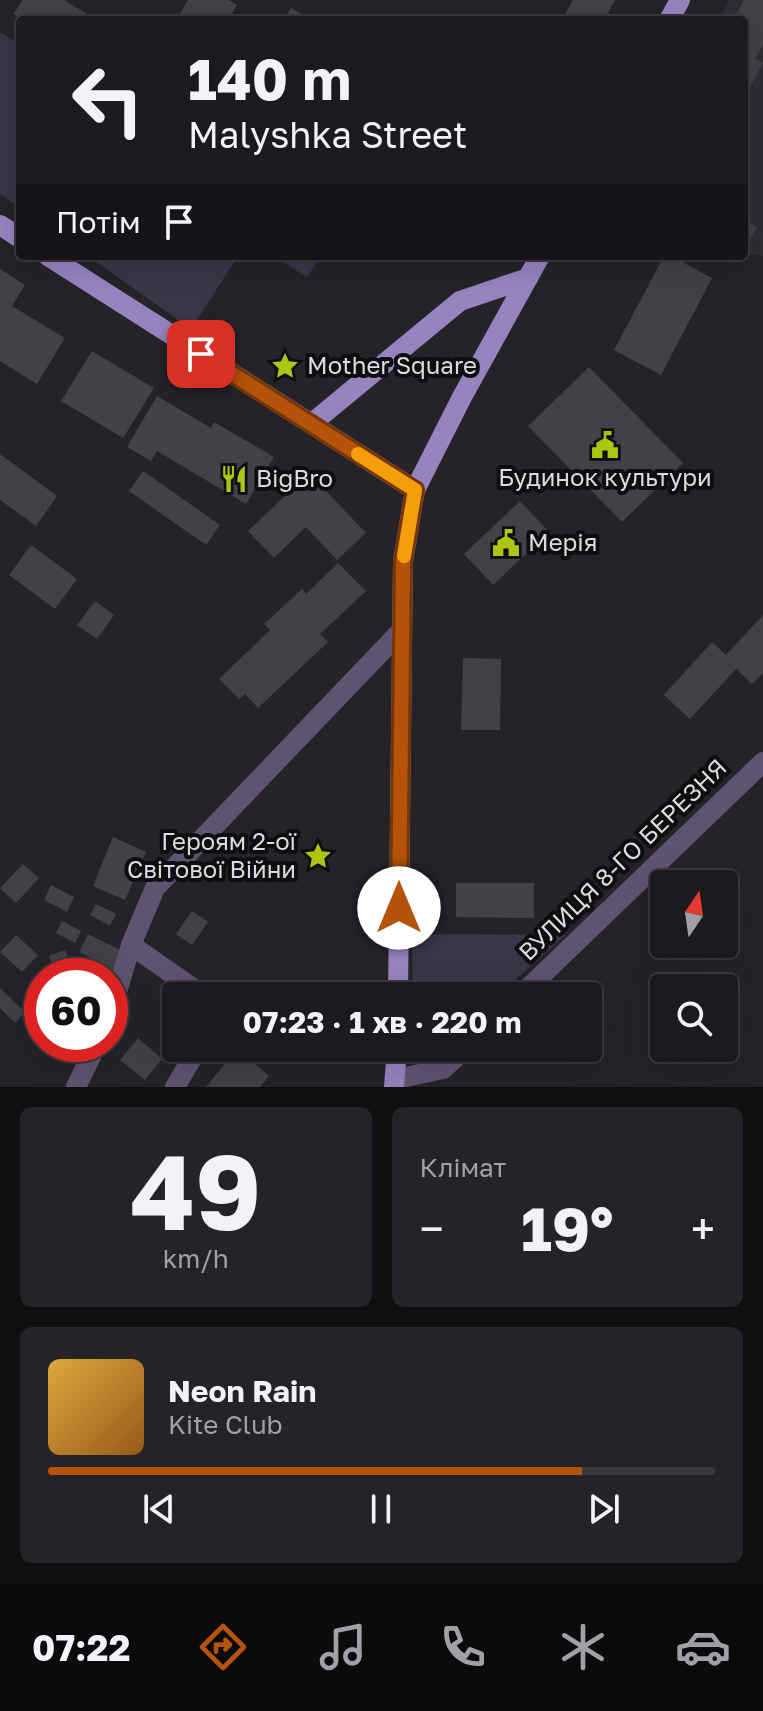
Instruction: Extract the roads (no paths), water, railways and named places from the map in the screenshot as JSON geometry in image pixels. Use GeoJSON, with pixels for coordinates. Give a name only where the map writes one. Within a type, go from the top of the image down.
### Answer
{"type":"FeatureCollection","features":[{"type":"Feature","properties":{"kind":"main road"},"geometry":{"type":"LineString","coordinates":[[54,260],[415,490]]}},
{"type":"Feature","properties":{"kind":"main road"},"geometry":{"type":"LineString","coordinates":[[398,982],[403,561],[415,490],[538,260]]}},
{"type":"Feature","properties":{"kind":"main road"},"geometry":{"type":"LineString","coordinates":[[311,424],[460,301],[528,278]]}},
{"type":"Feature","properties":{"kind":"main road"},"geometry":{"type":"LineString","coordinates":[[395,1083],[396,1062]]}},
{"type":"Feature","properties":{"kind":"street"},"geometry":{"type":"LineString","coordinates":[[127,958],[155,888],[402,630]]}},
{"type":"Feature","properties":{"kind":"street","name":"ВУЛИЦЯ 8-ГО БЕРЕЗНЯ"},"geometry":{"type":"LineString","coordinates":[[535,982],[763,762]]}},
{"type":"Feature","properties":{"kind":"street"},"geometry":{"type":"LineString","coordinates":[[131,945],[184,982]]}},
{"type":"Feature","properties":{"kind":"street"},"geometry":{"type":"LineString","coordinates":[[76,1087],[88,1062]]}},
{"type":"Feature","properties":{"kind":"street"},"geometry":{"type":"LineString","coordinates":[[175,1087],[190,1062]]}},
{"type":"Feature","properties":{"kind":"street"},"geometry":{"type":"LineString","coordinates":[[395,1083],[443,1069],[451,1062]]}},
{"type":"Feature","properties":{"kind":"place","name":"Mother Square"},"geometry":{"type":"Point","coordinates":[285,366]}},
{"type":"Feature","properties":{"kind":"place","name":"Будинок культури"},"geometry":{"type":"Point","coordinates":[605,445]}},
{"type":"Feature","properties":{"kind":"place","name":"BigBro"},"geometry":{"type":"Point","coordinates":[234,479]}},
{"type":"Feature","properties":{"kind":"place","name":"Мерія"},"geometry":{"type":"Point","coordinates":[506,543]}},
{"type":"Feature","properties":{"kind":"place","name":"Героям 2-ої Світової Війни"},"geometry":{"type":"Point","coordinates":[318,856]}}]}
